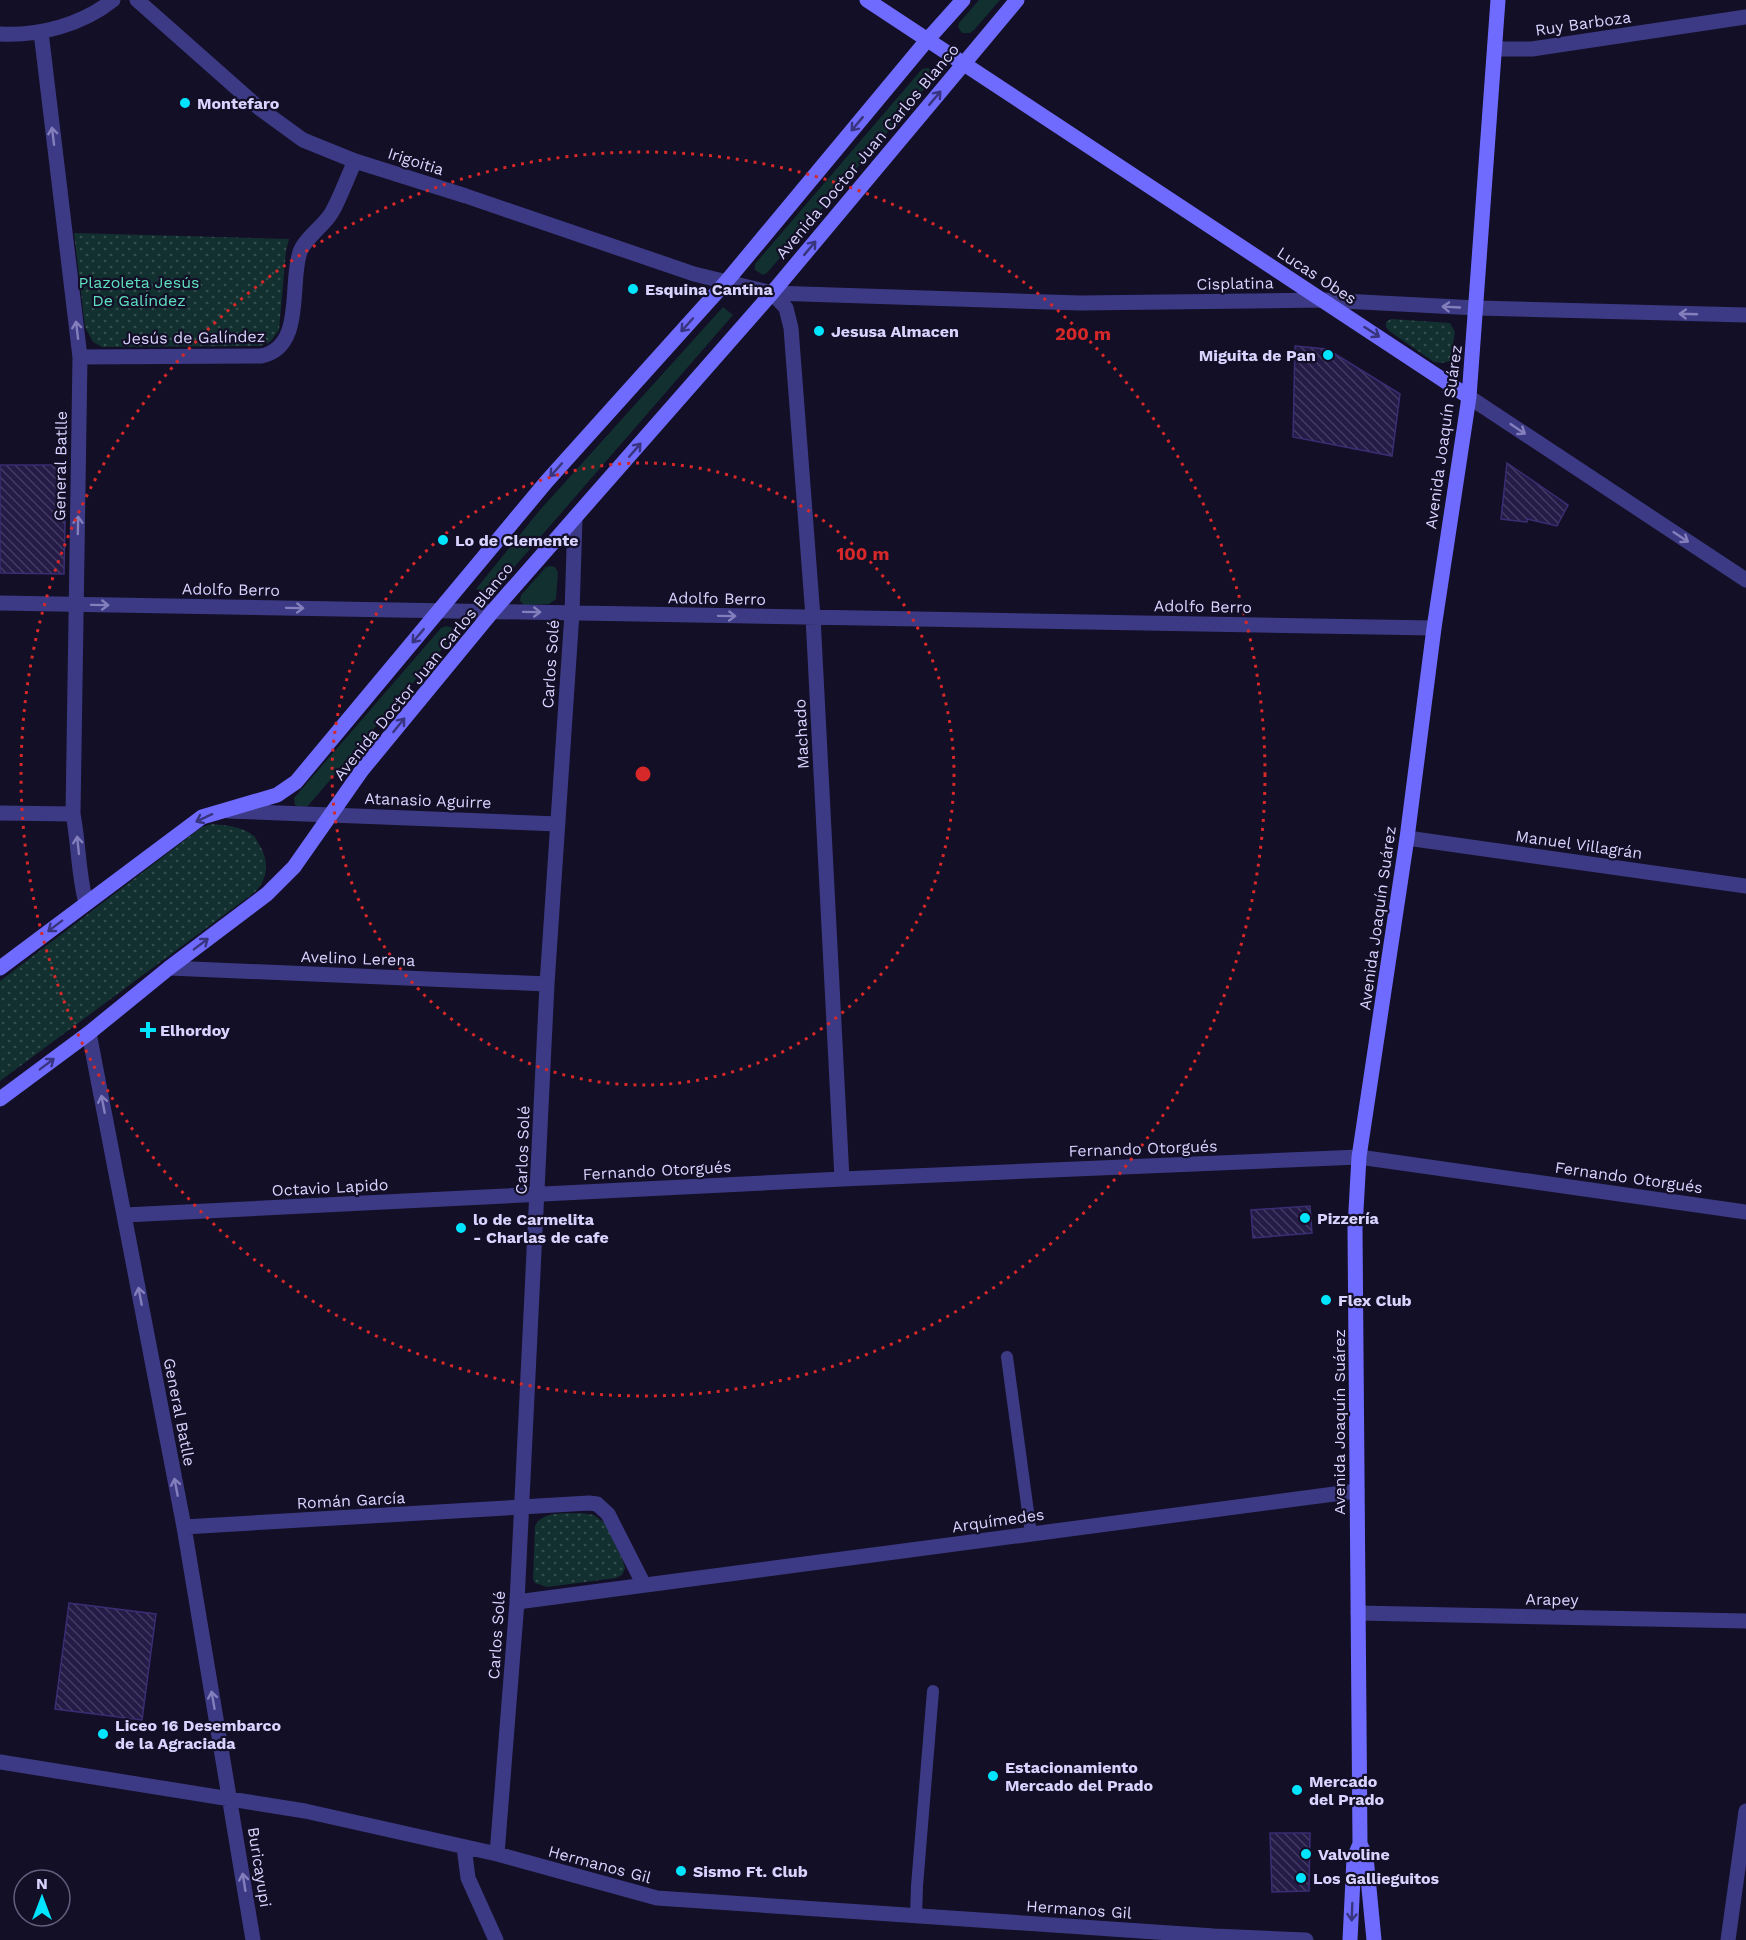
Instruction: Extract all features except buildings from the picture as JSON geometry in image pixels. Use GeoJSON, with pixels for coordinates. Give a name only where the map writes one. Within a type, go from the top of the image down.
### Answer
{"type":"FeatureCollection","features":[{"type":"Feature","properties":{"kind":"street"},"geometry":{"type":"LineString","coordinates":[[0,34],[18,35],[41,32],[73,23],[103,8],[113,0]]}},
{"type":"Feature","properties":{"kind":"street","name":"Irigoitia"},"geometry":{"type":"LineString","coordinates":[[137,0],[282,126],[303,140],[354,161],[466,196],[694,274],[726,282]]}},
{"type":"Feature","properties":{"kind":"street","name":"Lucas Obes"},"geometry":{"type":"LineString","coordinates":[[867,0],[1746,580]]}},
{"type":"Feature","properties":{"kind":"street","name":"Avenida Doctor Juan Carlos Blanco"},"geometry":{"type":"LineString","coordinates":[[0,968],[202,817],[277,795],[296,782],[547,481],[726,282],[963,0]]}},
{"type":"Feature","properties":{"kind":"street","name":"Avenida Doctor Juan Carlos Blanco"},"geometry":{"type":"LineString","coordinates":[[0,1099],[89,1033],[169,968],[267,894],[294,867],[362,770],[492,612],[772,293],[1017,0]]}},
{"type":"Feature","properties":{"kind":"street","name":"Avenida Joaquín Suárez"},"geometry":{"type":"LineString","coordinates":[[1350,1940],[1354,1858],[1360,1844],[1355,1227],[1359,1157],[1407,838],[1434,628],[1469,397],[1498,0]]}},
{"type":"Feature","properties":{"kind":"street","name":"Ruy Barboza"},"geometry":{"type":"LineString","coordinates":[[1496,49],[1532,49],[1746,17]]}},
{"type":"Feature","properties":{"kind":"street","name":"General Batlle"},"geometry":{"type":"LineString","coordinates":[[41,32],[80,357],[73,814],[79,845],[79,876],[86,903]]}},
{"type":"Feature","properties":{"kind":"street","name":"Jesús de Galíndez"},"geometry":{"type":"LineString","coordinates":[[80,357],[261,356],[272,354],[285,342],[291,323],[300,250],[332,214],[354,161]]}},
{"type":"Feature","properties":{"kind":"street","name":"Cisplatina"},"geometry":{"type":"LineString","coordinates":[[726,282],[772,293],[1080,303],[1323,300],[1477,308],[1746,315]]}},
{"type":"Feature","properties":{"kind":"street","name":"Machado"},"geometry":{"type":"LineString","coordinates":[[772,293],[786,308],[791,328],[813,617],[842,1179]]}},
{"type":"Feature","properties":{"kind":"street","name":"Carlos Solé"},"geometry":{"type":"LineString","coordinates":[[497,1854],[517,1602],[547,984],[572,613],[575,518]]}},
{"type":"Feature","properties":{"kind":"street","name":"Adolfo Berro"},"geometry":{"type":"LineString","coordinates":[[0,603],[1434,628]]}},
{"type":"Feature","properties":{"kind":"street","name":"Atanasio Aguirre"},"geometry":{"type":"LineString","coordinates":[[225,810],[558,824]]}},
{"type":"Feature","properties":{"kind":"street"},"geometry":{"type":"LineString","coordinates":[[0,813],[73,814]]}},
{"type":"Feature","properties":{"kind":"street","name":"Manuel Villagrán"},"geometry":{"type":"LineString","coordinates":[[1407,838],[1746,886]]}},
{"type":"Feature","properties":{"kind":"street","name":"Avelino Lerena"},"geometry":{"type":"LineString","coordinates":[[169,968],[547,984]]}},
{"type":"Feature","properties":{"kind":"street","name":"General Batlle"},"geometry":{"type":"LineString","coordinates":[[89,1033],[184,1527],[230,1799]]}},
{"type":"Feature","properties":{"kind":"street","name":"Fernando Otorgués"},"geometry":{"type":"LineString","coordinates":[[538,1194],[1359,1157],[1746,1212]]}},
{"type":"Feature","properties":{"kind":"street","name":"Octavio Lapido"},"geometry":{"type":"LineString","coordinates":[[125,1215],[538,1194]]}},
{"type":"Feature","properties":{"kind":"street","name":"Arquímedes"},"geometry":{"type":"LineString","coordinates":[[517,1602],[1357,1491]]}},
{"type":"Feature","properties":{"kind":"street"},"geometry":{"type":"LineString","coordinates":[[521,1508],[597,1504],[608,1514],[644,1586]]}},
{"type":"Feature","properties":{"kind":"street","name":"Román García"},"geometry":{"type":"LineString","coordinates":[[184,1527],[521,1508]]}},
{"type":"Feature","properties":{"kind":"street","name":"Arapey"},"geometry":{"type":"LineString","coordinates":[[1358,1613],[1746,1621]]}},
{"type":"Feature","properties":{"kind":"street","name":"Hermanos Gil"},"geometry":{"type":"LineString","coordinates":[[0,1762],[305,1811],[497,1854],[657,1898],[1306,1940]]}},
{"type":"Feature","properties":{"kind":"street","name":"Buricayupi"},"geometry":{"type":"LineString","coordinates":[[230,1799],[253,1940]]}},
{"type":"Feature","properties":{"kind":"street"},"geometry":{"type":"LineString","coordinates":[[1728,1940],[1746,1811]]}},
{"type":"Feature","properties":{"kind":"street","name":"Avenida Joaquín Suárez"},"geometry":{"type":"LineString","coordinates":[[1360,1844],[1366,1857],[1374,1940]]}},
{"type":"Feature","properties":{"kind":"street"},"geometry":{"type":"LineString","coordinates":[[464,1847],[468,1878],[496,1940]]}},
{"type":"Feature","properties":{"kind":"lane"},"geometry":{"type":"LineString","coordinates":[[1008,1357],[1031,1534]]}},
{"type":"Feature","properties":{"kind":"lane"},"geometry":{"type":"LineString","coordinates":[[916,1916],[933,1691]]}},
{"type":"Feature","properties":{"kind":"green space"},"geometry":{"type":"Polygon","coordinates":[[[979,0],[1000,0],[974,30],[970,33],[962,33],[958,27],[959,23],[979,0]]]}},
{"type":"Feature","properties":{"kind":"green space"},"geometry":{"type":"Polygon","coordinates":[[[928,68],[933,71],[934,78],[767,273],[763,275],[755,270],[755,264],[922,69],[928,68]]]}},
{"type":"Feature","properties":{"kind":"green space","name":"Plazoleta Jesús De Galíndez"},"geometry":{"type":"Polygon","coordinates":[[[74,233],[289,239],[279,330],[270,342],[260,346],[102,347],[93,342],[85,327],[74,233]]]}},
{"type":"Feature","properties":{"kind":"green space"},"geometry":{"type":"Polygon","coordinates":[[[723,307],[733,315],[490,595],[476,589],[539,511],[723,307]]]}},
{"type":"Feature","properties":{"kind":"green space"},"geometry":{"type":"Polygon","coordinates":[[[1391,319],[1450,323],[1455,332],[1450,361],[1434,362],[1389,331],[1386,322],[1391,319]]]}},
{"type":"Feature","properties":{"kind":"green space"},"geometry":{"type":"Polygon","coordinates":[[[546,567],[555,567],[558,572],[556,599],[549,604],[524,605],[520,601],[521,595],[546,567]]]}},
{"type":"Feature","properties":{"kind":"green space"},"geometry":{"type":"Polygon","coordinates":[[[446,626],[453,628],[454,635],[308,806],[295,805],[294,798],[441,628],[446,626]]]}},
{"type":"Feature","properties":{"kind":"green space"},"geometry":{"type":"Polygon","coordinates":[[[212,824],[240,829],[255,838],[266,863],[265,875],[260,886],[0,1081],[0,981],[202,827],[212,824]]]}},
{"type":"Feature","properties":{"kind":"green space"},"geometry":{"type":"Polygon","coordinates":[[[582,1513],[594,1515],[605,1523],[623,1561],[625,1568],[622,1575],[616,1578],[547,1587],[535,1583],[533,1579],[535,1526],[543,1517],[549,1515],[582,1513]]]}},
{"type":"Feature","properties":{"kind":"place","name":"Montefaro"},"geometry":{"type":"Point","coordinates":[185,103]}},
{"type":"Feature","properties":{"kind":"place","name":"Esquina Cantina"},"geometry":{"type":"Point","coordinates":[633,289]}},
{"type":"Feature","properties":{"kind":"place","name":"Jesusa Almacen"},"geometry":{"type":"Point","coordinates":[819,331]}},
{"type":"Feature","properties":{"kind":"place","name":"Miguita de Pan"},"geometry":{"type":"Point","coordinates":[1328,355]}},
{"type":"Feature","properties":{"kind":"place","name":"Lo de Clemente"},"geometry":{"type":"Point","coordinates":[443,540]}},
{"type":"Feature","properties":{"kind":"place","name":"Elhordoy"},"geometry":{"type":"Point","coordinates":[148,1030]}},
{"type":"Feature","properties":{"kind":"place","name":"Pizzería"},"geometry":{"type":"Point","coordinates":[1305,1218]}},
{"type":"Feature","properties":{"kind":"place","name":"lo de Carmelita - Charlas de cafe"},"geometry":{"type":"Point","coordinates":[461,1228]}},
{"type":"Feature","properties":{"kind":"place","name":"Flex Club"},"geometry":{"type":"Point","coordinates":[1326,1300]}},
{"type":"Feature","properties":{"kind":"place","name":"Liceo 16 Desembarco de la Agraciada"},"geometry":{"type":"Point","coordinates":[103,1734]}},
{"type":"Feature","properties":{"kind":"place","name":"Estacionamiento Mercado del Prado"},"geometry":{"type":"Point","coordinates":[993,1776]}},
{"type":"Feature","properties":{"kind":"place","name":"Mercado del Prado"},"geometry":{"type":"Point","coordinates":[1297,1790]}},
{"type":"Feature","properties":{"kind":"place","name":"Valvoline"},"geometry":{"type":"Point","coordinates":[1306,1854]}},
{"type":"Feature","properties":{"kind":"place","name":"Sismo Ft. Club"},"geometry":{"type":"Point","coordinates":[681,1871]}},
{"type":"Feature","properties":{"kind":"place","name":"Los Gallieguitos"},"geometry":{"type":"Point","coordinates":[1301,1878]}}]}
